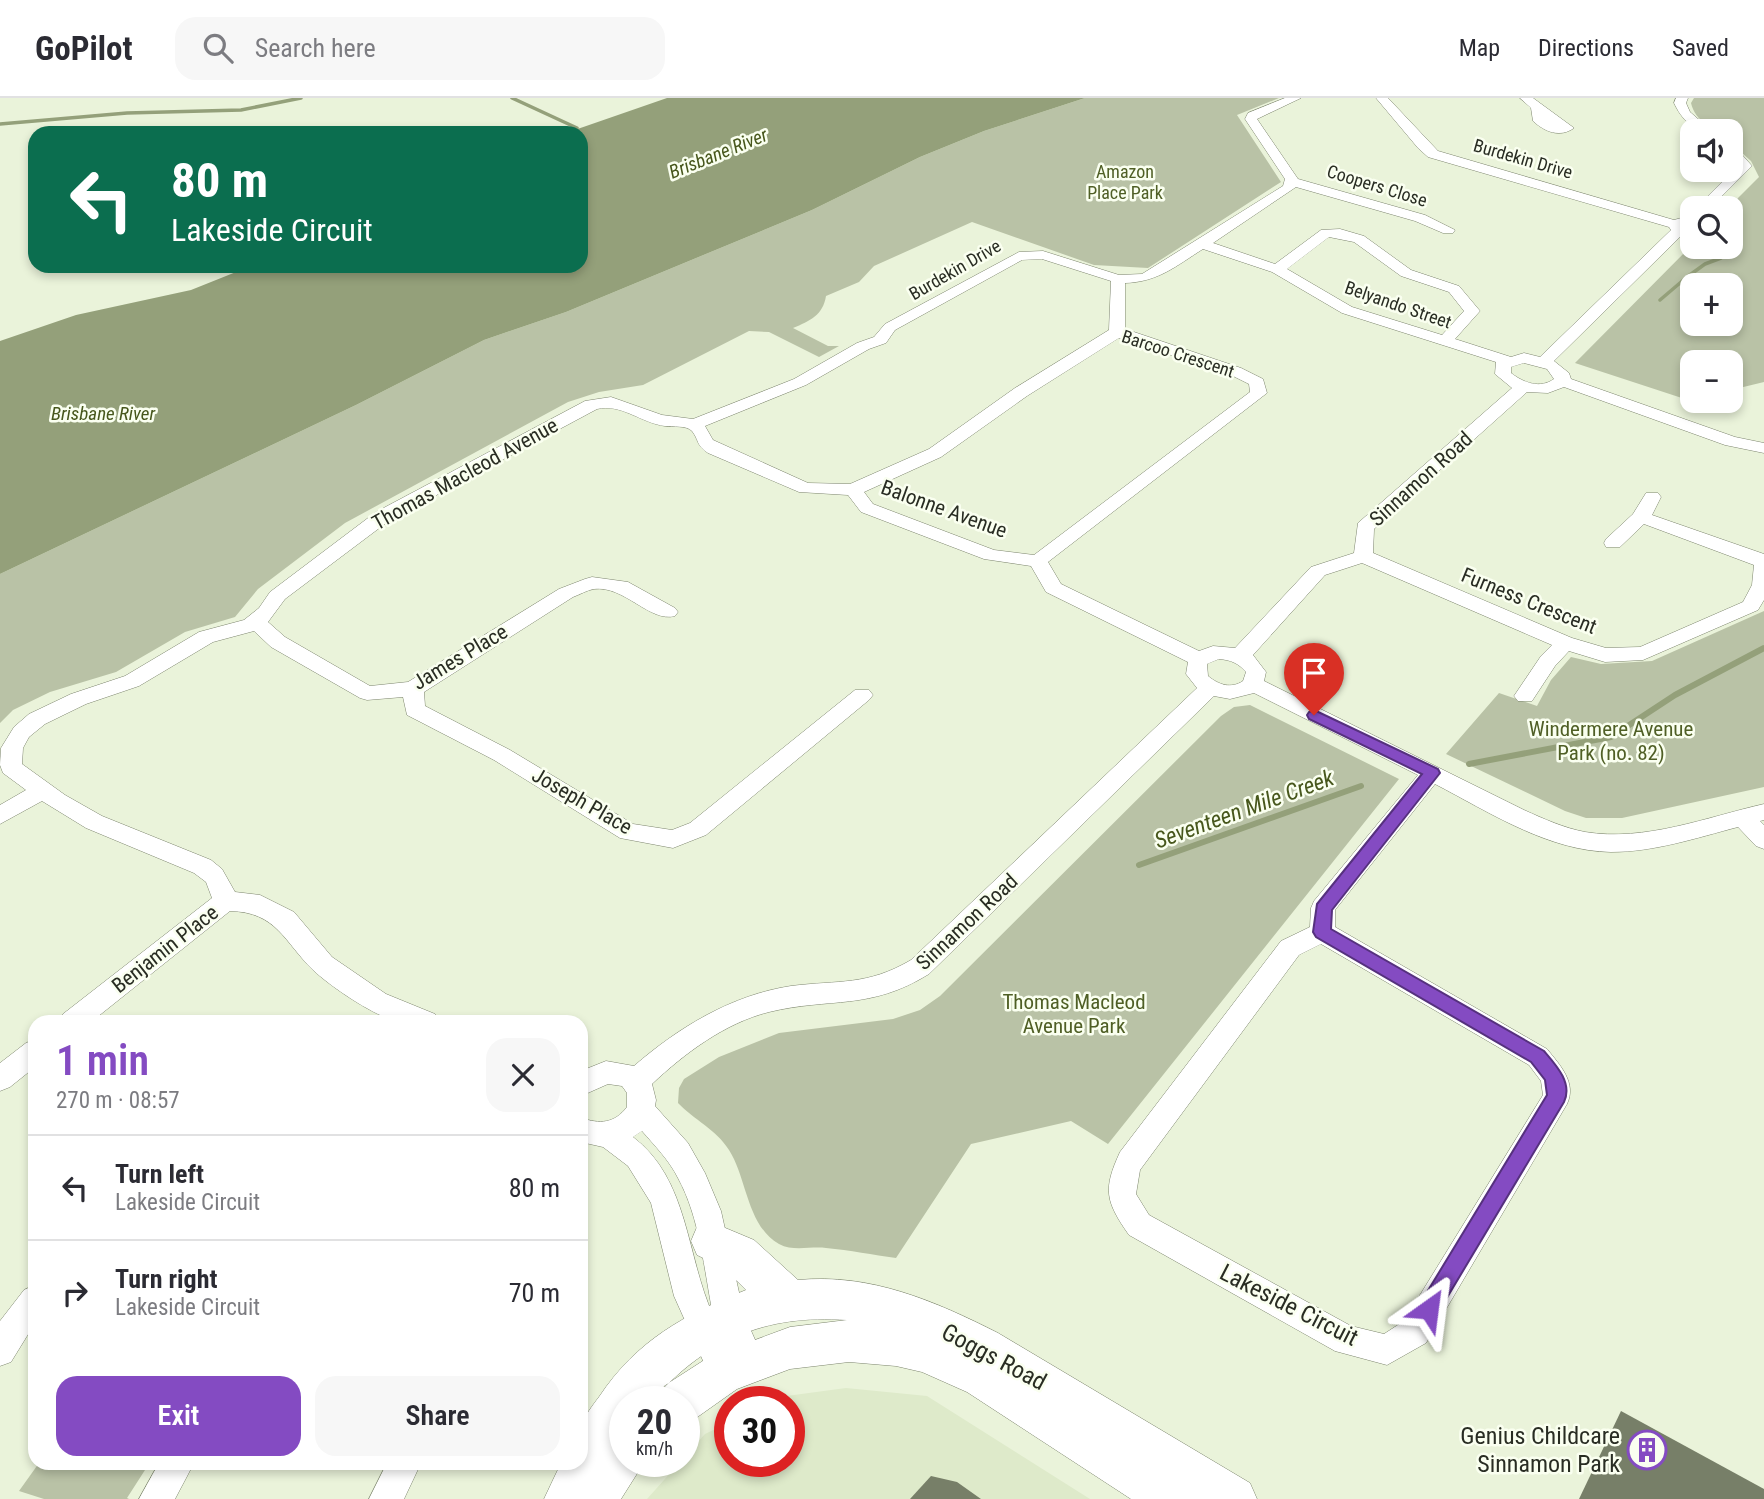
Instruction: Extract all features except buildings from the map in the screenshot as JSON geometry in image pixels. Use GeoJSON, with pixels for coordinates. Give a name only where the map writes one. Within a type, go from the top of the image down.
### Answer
{"type":"FeatureCollection","features":[{"type":"Feature","properties":{"kind":"main road"},"geometry":{"type":"LineString","coordinates":[[711,1241],[739,1254],[790,1299]]}},
{"type":"Feature","properties":{"kind":"main road","name":"Goggs Road"},"geometry":{"type":"LineString","coordinates":[[717,1322],[790,1299],[836,1297],[865,1302],[915,1317],[965,1338],[1234,1499]]}},
{"type":"Feature","properties":{"kind":"main road"},"geometry":{"type":"LineString","coordinates":[[588,1460],[608,1422],[630,1392],[656,1365],[717,1322]]}},
{"type":"Feature","properties":{"kind":"main road","name":"Goggs Road"},"geometry":{"type":"LineString","coordinates":[[737,1367],[790,1348],[818,1342],[874,1342],[926,1351],[982,1377],[1173,1499]]}},
{"type":"Feature","properties":{"kind":"main road"},"geometry":{"type":"LineString","coordinates":[[700,1390],[737,1367]]}},
{"type":"Feature","properties":{"kind":"main road"},"geometry":{"type":"LineString","coordinates":[[567,1499],[582,1470]]}},
{"type":"Feature","properties":{"kind":"main road"},"geometry":{"type":"LineString","coordinates":[[593,1499],[609,1476]]}},
{"type":"Feature","properties":{"kind":"street"},"geometry":{"type":"LineString","coordinates":[[1293,183],[1251,119],[1252,116],[1295,98]]}},
{"type":"Feature","properties":{"kind":"street","name":"Burdekin Drive"},"geometry":{"type":"LineString","coordinates":[[1382,98],[1433,154],[1674,224]]}},
{"type":"Feature","properties":{"kind":"street"},"geometry":{"type":"LineString","coordinates":[[1526,98],[1537,109]]}},
{"type":"Feature","properties":{"kind":"street"},"geometry":{"type":"LineString","coordinates":[[1679,99],[1685,114],[1691,119]]}},
{"type":"Feature","properties":{"kind":"street"},"geometry":{"type":"LineString","coordinates":[[1716,196],[1730,182]]}},
{"type":"Feature","properties":{"kind":"street","name":"Coopers Close"},"geometry":{"type":"LineString","coordinates":[[1293,183],[1307,184],[1408,214],[1448,230]]}},
{"type":"Feature","properties":{"kind":"street","name":"Burdekin Drive"},"geometry":{"type":"LineString","coordinates":[[695,425],[713,415],[800,383],[863,346],[880,341],[890,327],[1018,256],[1043,255],[1118,279],[1144,278],[1203,244],[1293,183]]}},
{"type":"Feature","properties":{"kind":"street"},"geometry":{"type":"LineString","coordinates":[[1562,381],[1560,371],[1544,362],[1678,231],[1674,224],[1680,222]]}},
{"type":"Feature","properties":{"kind":"street"},"geometry":{"type":"LineString","coordinates":[[1277,269],[1326,233],[1340,233],[1359,239],[1406,273],[1454,289],[1472,311],[1444,342]]}},
{"type":"Feature","properties":{"kind":"street","name":"Belyando Street"},"geometry":{"type":"LineString","coordinates":[[1203,244],[1297,278],[1336,306],[1508,361],[1524,358],[1544,362]]}},
{"type":"Feature","properties":{"kind":"street"},"geometry":{"type":"LineString","coordinates":[[1117,332],[1118,279]]}},
{"type":"Feature","properties":{"kind":"street","name":"Barcoo Crescent"},"geometry":{"type":"LineString","coordinates":[[853,490],[934,453],[1021,392],[1117,332],[1235,371],[1257,382],[1259,393],[1038,561]]}},
{"type":"Feature","properties":{"kind":"street"},"geometry":{"type":"LineString","coordinates":[[1508,361],[1503,364],[1503,374],[1524,386],[1552,388],[1562,381]]}},
{"type":"Feature","properties":{"kind":"street"},"geometry":{"type":"LineString","coordinates":[[1562,381],[1731,441],[1764,447]]}},
{"type":"Feature","properties":{"kind":"street","name":"Sinnamon Road"},"geometry":{"type":"LineString","coordinates":[[1240,656],[1318,571],[1363,556],[1365,527],[1524,386]]}},
{"type":"Feature","properties":{"kind":"street","name":"Thomas Macleod Avenue"},"geometry":{"type":"LineString","coordinates":[[256,622],[267,614],[277,596],[383,516],[591,405],[605,400],[620,402],[653,418],[695,425]]}},
{"type":"Feature","properties":{"kind":"street","name":"Balonne Avenue"},"geometry":{"type":"LineString","coordinates":[[695,425],[701,430],[705,443],[714,449],[804,488],[853,490],[867,508],[991,555],[1038,561]]}},
{"type":"Feature","properties":{"kind":"street"},"geometry":{"type":"LineString","coordinates":[[1613,543],[1641,517],[1652,498]]}},
{"type":"Feature","properties":{"kind":"street"},"geometry":{"type":"LineString","coordinates":[[1641,517],[1763,560]]}},
{"type":"Feature","properties":{"kind":"street","name":"Furness Crescent"},"geometry":{"type":"LineString","coordinates":[[1363,556],[1565,643],[1605,655],[1643,653],[1751,606],[1762,585],[1763,560]]}},
{"type":"Feature","properties":{"kind":"street"},"geometry":{"type":"LineString","coordinates":[[1038,561],[1054,588],[1199,659],[1222,652],[1240,656],[1253,666],[1256,679],[1253,684],[1234,692],[1210,688],[1196,674],[1199,659]]}},
{"type":"Feature","properties":{"kind":"street","name":"James Place"},"geometry":{"type":"LineString","coordinates":[[256,622],[278,642],[367,693],[413,689],[566,593],[592,583],[621,586],[668,612]]}},
{"type":"Feature","properties":{"kind":"street"},"geometry":{"type":"LineString","coordinates":[[256,622],[205,638],[158,669],[130,682],[54,705],[32,718],[13,736],[7,760],[10,767],[42,791],[107,828],[159,846],[206,869],[221,883],[225,901],[251,902],[285,919],[323,964],[377,1001],[410,1015]]}},
{"type":"Feature","properties":{"kind":"street"},"geometry":{"type":"LineString","coordinates":[[1525,696],[1548,661],[1565,643]]}},
{"type":"Feature","properties":{"kind":"street"},"geometry":{"type":"LineString","coordinates":[[1253,684],[1550,830],[1593,841],[1636,842],[1753,814],[1764,840]]}},
{"type":"Feature","properties":{"kind":"street","name":"Sinnamon Road"},"geometry":{"type":"LineString","coordinates":[[636,1081],[693,1035],[747,1007],[792,997],[876,990],[920,967],[1210,688]]}},
{"type":"Feature","properties":{"kind":"street","name":"Joseph Place"},"geometry":{"type":"LineString","coordinates":[[413,689],[415,710],[502,755],[628,832],[673,839],[698,828],[862,695]]}},
{"type":"Feature","properties":{"kind":"street"},"geometry":{"type":"LineString","coordinates":[[1322,932],[1323,908],[1432,773]]}},
{"type":"Feature","properties":{"kind":"street"},"geometry":{"type":"LineString","coordinates":[[0,816],[42,791]]}},
{"type":"Feature","properties":{"kind":"street","name":"Benjamin Place"},"geometry":{"type":"LineString","coordinates":[[81,1015],[225,901]]}},
{"type":"Feature","properties":{"kind":"street","name":"Lakeside Circuit"},"geometry":{"type":"LineString","coordinates":[[1322,932],[1538,1057],[1554,1077],[1557,1096],[1415,1332],[1387,1350],[1346,1340],[1139,1225],[1123,1202],[1120,1181],[1138,1150],[1290,948],[1322,932]]}},
{"type":"Feature","properties":{"kind":"street"},"geometry":{"type":"LineString","coordinates":[[0,1079],[28,1057]]}},
{"type":"Feature","properties":{"kind":"street"},"geometry":{"type":"LineString","coordinates":[[588,1081],[606,1072],[618,1072],[636,1081],[642,1091],[641,1110],[628,1127],[595,1132]]}},
{"type":"Feature","properties":{"kind":"street"},"geometry":{"type":"LineString","coordinates":[[641,1110],[678,1152],[691,1173],[706,1211],[717,1322],[737,1367]]}},
{"type":"Feature","properties":{"kind":"street"},"geometry":{"type":"LineString","coordinates":[[595,1132],[638,1157],[664,1199],[689,1296],[717,1322]]}},
{"type":"Feature","properties":{"kind":"street"},"geometry":{"type":"LineString","coordinates":[[0,1351],[17,1321],[28,1308]]}},
{"type":"Feature","properties":{"kind":"street"},"geometry":{"type":"LineString","coordinates":[[156,1499],[174,1470]]}},
{"type":"Feature","properties":{"kind":"street"},"geometry":{"type":"LineString","coordinates":[[386,1499],[401,1470]]}},
{"type":"Feature","properties":{"kind":"shaded area"},"geometry":{"type":"Polygon","coordinates":[[[846,1388],[927,1396],[1090,1499],[647,1499],[667,1477],[700,1477],[700,1439],[714,1430],[714,1477],[805,1477],[805,1394],[846,1388]]]}},
{"type":"Feature","properties":{"kind":"green space","name":"Amazon Place Park"},"geometry":{"type":"Polygon","coordinates":[[[1085,98],[1279,98],[1237,115],[1281,182],[1148,268],[1094,265],[972,222],[874,266],[859,282],[826,296],[822,308],[815,316],[793,328],[828,346],[839,346],[819,357],[769,332],[749,331],[643,385],[599,392],[568,402],[345,523],[258,589],[235,617],[185,632],[116,672],[50,692],[13,710],[0,723],[0,574],[356,405],[484,340],[566,312],[812,210],[920,157],[984,131],[1085,98]]]}},
{"type":"Feature","properties":{"kind":"green space"},"geometry":{"type":"Polygon","coordinates":[[[1694,98],[1764,98],[1764,382],[1743,387],[1743,350],[1680,350],[1680,397],[1575,363],[1680,257],[1743,259],[1743,196],[1740,196],[1759,177],[1751,161],[1743,154],[1743,119],[1700,119],[1691,103],[1694,98]]]}},
{"type":"Feature","properties":{"kind":"green space","name":"Windermere Avenue Park (no. 82)"},"geometry":{"type":"Polygon","coordinates":[[[1764,611],[1764,787],[1622,818],[1586,818],[1565,811],[1446,754],[1499,693],[1537,706],[1551,680],[1571,657],[1601,664],[1652,661],[1764,611]]]}},
{"type":"Feature","properties":{"kind":"green space","name":"Thomas Macleod Avenue Park"},"geometry":{"type":"Polygon","coordinates":[[[1250,705],[1399,779],[1108,1144],[1071,1121],[971,1144],[896,1258],[826,1248],[790,1248],[768,1236],[754,1214],[729,1150],[718,1136],[678,1103],[679,1088],[684,1079],[719,1057],[779,1033],[893,1019],[920,1010],[940,996],[1221,716],[1234,707],[1250,705]]]}},
{"type":"Feature","properties":{"kind":"green space"},"geometry":{"type":"Polygon","coordinates":[[[34,1470],[145,1470],[127,1498],[129,1499],[44,1499],[19,1491],[34,1470]]]}},
{"type":"Feature","properties":{"kind":"water","name":"Brisbane River"},"geometry":{"type":"Polygon","coordinates":[[[667,98],[1085,98],[984,131],[920,157],[812,210],[566,312],[484,340],[356,405],[0,574],[0,341],[76,315],[191,290],[234,273],[588,273],[586,126],[667,98]]]}},
{"type":"Feature","properties":{"kind":"waterway"},"geometry":{"type":"LineString","coordinates":[[0,124],[127,113],[241,110],[301,98]]}},
{"type":"Feature","properties":{"kind":"waterway"},"geometry":{"type":"LineString","coordinates":[[512,98],[573,126]]}},
{"type":"Feature","properties":{"kind":"waterway"},"geometry":{"type":"LineString","coordinates":[[1660,300],[1705,264],[1718,259]]}},
{"type":"Feature","properties":{"kind":"waterway","name":"Seventeen Mile Creek"},"geometry":{"type":"LineString","coordinates":[[1469,764],[1611,737],[1675,695],[1764,648]]}},
{"type":"Feature","properties":{"kind":"waterway","name":"Seventeen Mile Creek"},"geometry":{"type":"LineString","coordinates":[[1139,865],[1361,786]]}},
{"type":"Feature","properties":{"kind":"place","name":"Genius Childcare Sinnamon Park"},"geometry":{"type":"Point","coordinates":[1647,1450]}},
{"type":"Feature","properties":{"kind":"route"},"geometry":{"type":"LineString","coordinates":[[1314,715],[1432,773],[1323,908],[1322,932],[1538,1057],[1554,1077],[1557,1096],[1429,1309]]}}]}
